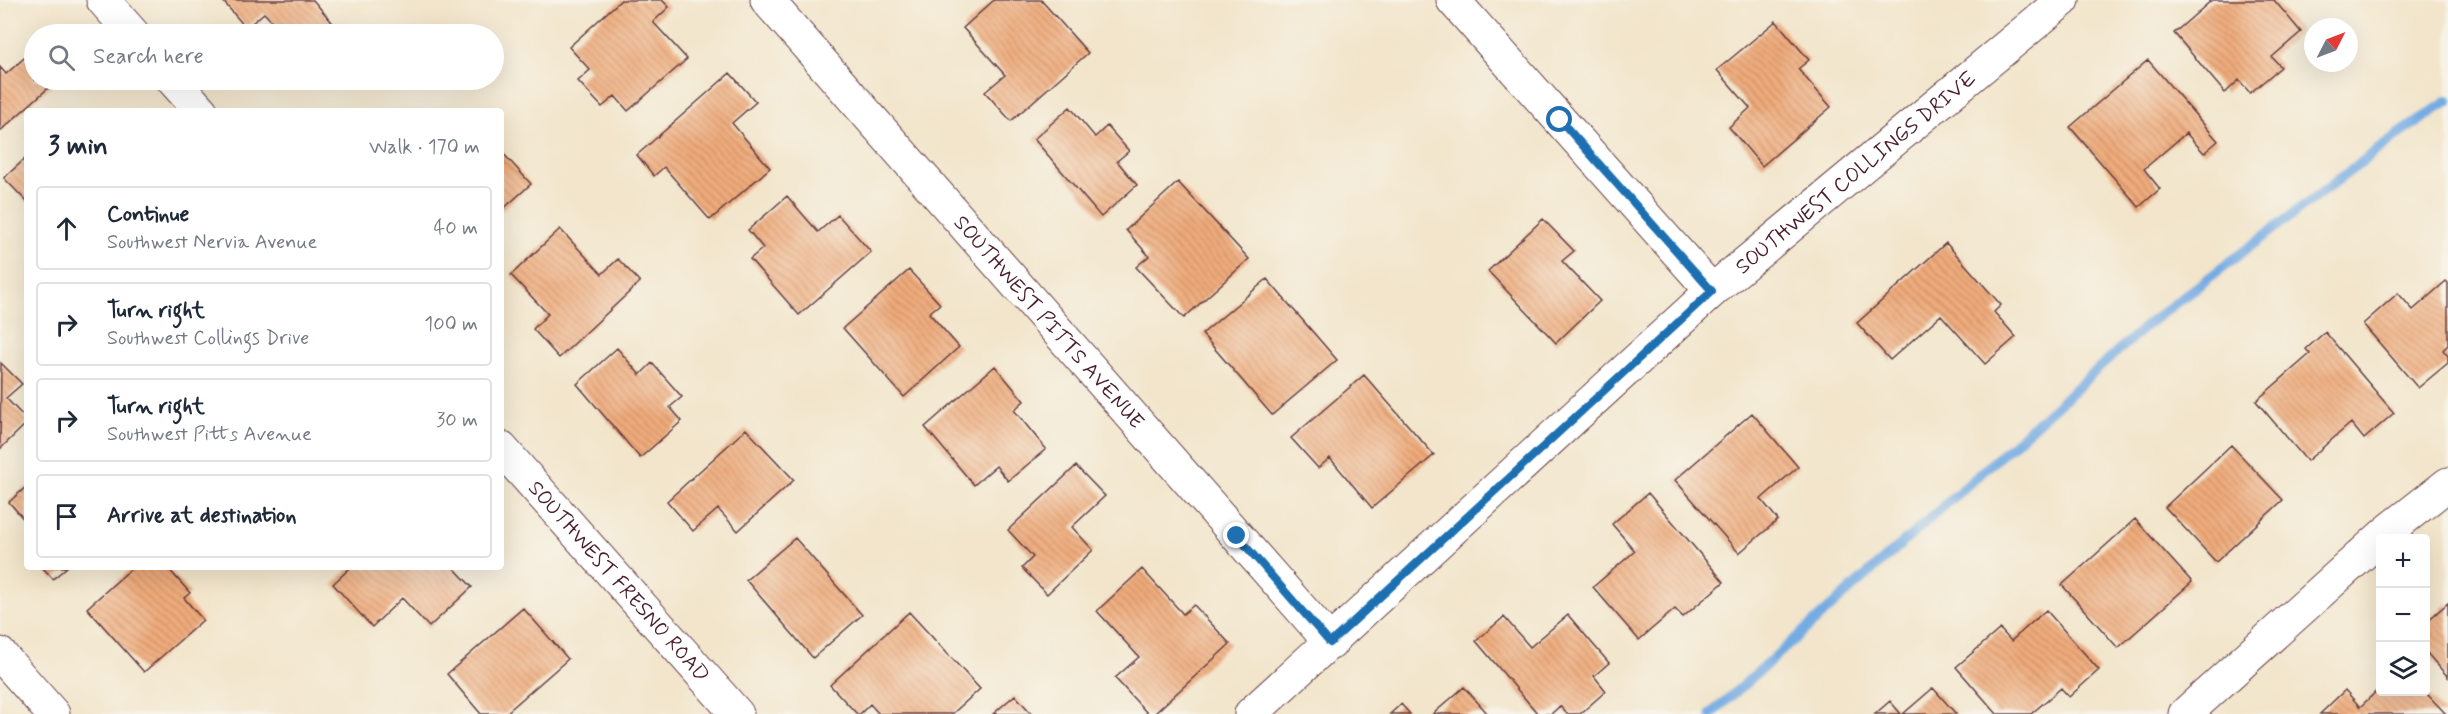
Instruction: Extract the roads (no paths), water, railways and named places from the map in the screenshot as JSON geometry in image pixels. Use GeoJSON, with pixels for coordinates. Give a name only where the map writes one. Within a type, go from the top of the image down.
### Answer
{"type":"FeatureCollection","features":[{"type":"Feature","properties":{"kind":"street"},"geometry":{"type":"LineString","coordinates":[[103,0],[125,24]]}},
{"type":"Feature","properties":{"kind":"street","name":"SOUTHWEST PITTS AVENUE"},"geometry":{"type":"LineString","coordinates":[[766,0],[1330,643]]}},
{"type":"Feature","properties":{"kind":"street"},"geometry":{"type":"LineString","coordinates":[[1453,0],[1712,291]]}},
{"type":"Feature","properties":{"kind":"street","name":"SOUTHWEST COLLINGS DRIVE"},"geometry":{"type":"LineString","coordinates":[[1251,714],[1712,291],[2063,0]]}},
{"type":"Feature","properties":{"kind":"street"},"geometry":{"type":"LineString","coordinates":[[182,90],[198,108]]}},
{"type":"Feature","properties":{"kind":"street","name":"SOUTHWEST FRESNO ROAD"},"geometry":{"type":"LineString","coordinates":[[504,451],[738,714]]}},
{"type":"Feature","properties":{"kind":"street"},"geometry":{"type":"LineString","coordinates":[[2185,714],[2388,531],[2448,484]]}},
{"type":"Feature","properties":{"kind":"street"},"geometry":{"type":"LineString","coordinates":[[0,654],[53,714]]}},
{"type":"Feature","properties":{"kind":"waterway"},"geometry":{"type":"LineString","coordinates":[[1711,714],[2148,324],[2396,136],[2448,101]]}}]}
